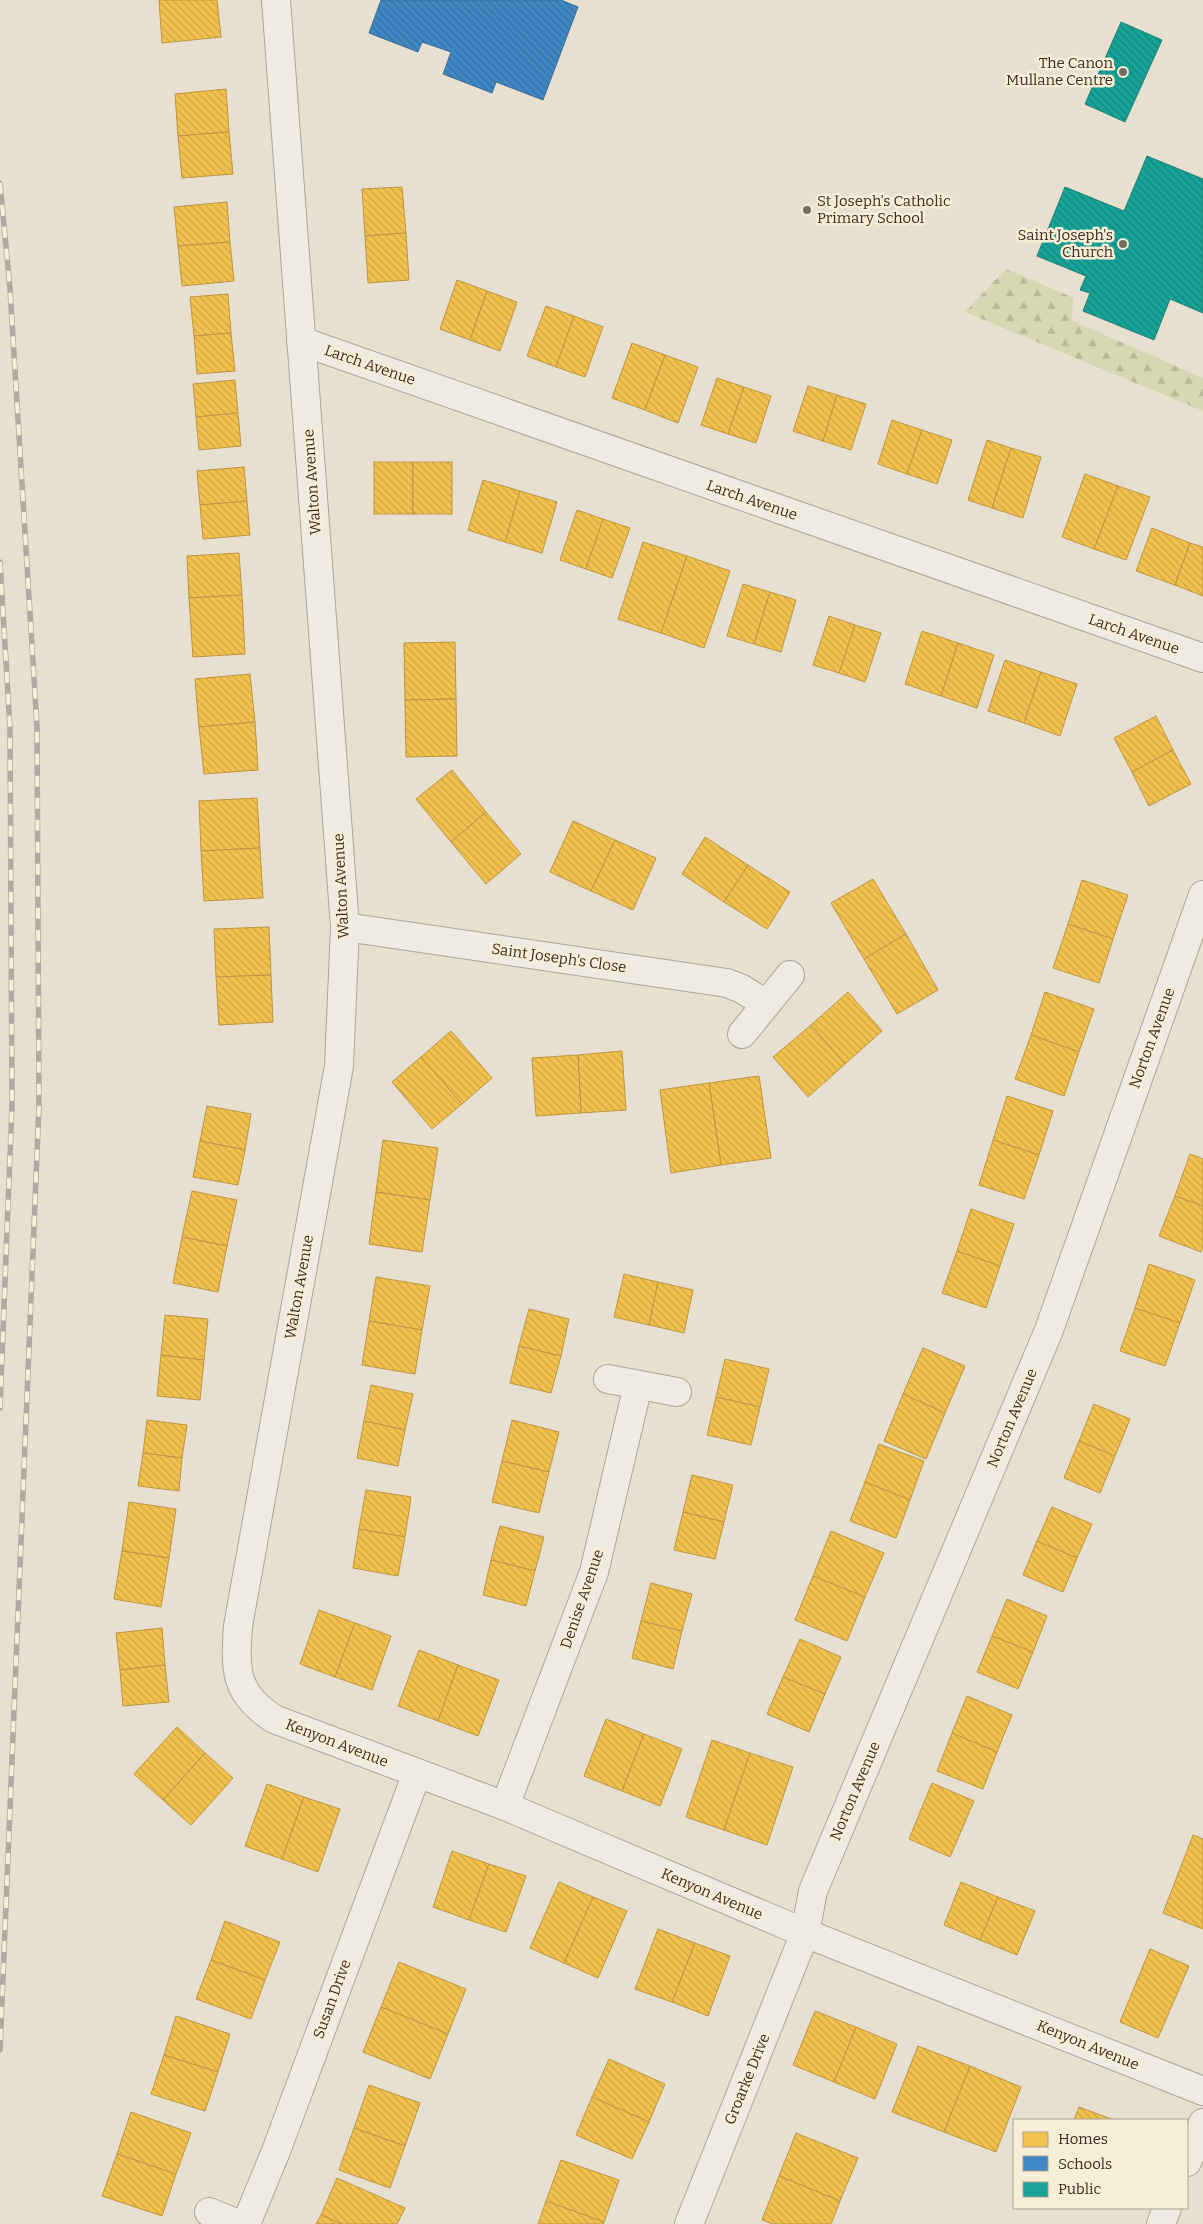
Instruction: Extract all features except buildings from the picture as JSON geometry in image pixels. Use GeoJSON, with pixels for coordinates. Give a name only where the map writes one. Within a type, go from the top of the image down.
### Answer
{"type":"FeatureCollection","features":[{"type":"Feature","properties":{"kind":"street","name":"Walton Avenue"},"geometry":{"type":"LineString","coordinates":[[238,1677],[236,1656],[238,1626],[339,1066],[345,927],[276,0]]}},
{"type":"Feature","properties":{"kind":"street","name":"Larch Avenue"},"geometry":{"type":"LineString","coordinates":[[301,341],[1203,658]]}},
{"type":"Feature","properties":{"kind":"street","name":"Norton Avenue"},"geometry":{"type":"LineString","coordinates":[[805,1934],[813,1891],[1048,1330],[1203,895]]}},
{"type":"Feature","properties":{"kind":"street","name":"Saint Joseph's Close"},"geometry":{"type":"LineString","coordinates":[[345,927],[727,983],[742,989],[766,1004]]}},
{"type":"Feature","properties":{"kind":"street"},"geometry":{"type":"LineString","coordinates":[[742,1034],[790,975]]}},
{"type":"Feature","properties":{"kind":"street"},"geometry":{"type":"LineString","coordinates":[[608,1379],[677,1392]]}},
{"type":"Feature","properties":{"kind":"street","name":"Denise Avenue"},"geometry":{"type":"LineString","coordinates":[[505,1806],[594,1572],[638,1385]]}},
{"type":"Feature","properties":{"kind":"street","name":"Kenyon Avenue"},"geometry":{"type":"LineString","coordinates":[[238,1677],[245,1694],[258,1708],[274,1719],[505,1806],[805,1934],[1203,2091]]}},
{"type":"Feature","properties":{"kind":"street","name":"Susan Drive"},"geometry":{"type":"LineString","coordinates":[[246,2224],[276,2151],[417,1773]]}},
{"type":"Feature","properties":{"kind":"street","name":"Groarke Drive"},"geometry":{"type":"LineString","coordinates":[[690,2224],[805,1934]]}},
{"type":"Feature","properties":{"kind":"street"},"geometry":{"type":"LineString","coordinates":[[1188,2160],[1203,2123]]}},
{"type":"Feature","properties":{"kind":"street"},"geometry":{"type":"LineString","coordinates":[[1160,2224],[1167,2209]]}},
{"type":"Feature","properties":{"kind":"street"},"geometry":{"type":"LineString","coordinates":[[209,2212],[238,2224]]}},
{"type":"Feature","properties":{"kind":"green space"},"geometry":{"type":"Polygon","coordinates":[[[1006,269],[1074,298],[1071,320],[1203,378],[1203,411],[965,312],[1006,269]]]}},
{"type":"Feature","properties":{"kind":"railway"},"geometry":{"type":"LineString","coordinates":[[0,183],[10,289],[37,727],[39,1106],[0,2050]]}},
{"type":"Feature","properties":{"kind":"railway"},"geometry":{"type":"LineString","coordinates":[[0,562],[10,728],[12,1105],[0,1408]]}},
{"type":"Feature","properties":{"kind":"place","name":"The Canon Mullane Centre"},"geometry":{"type":"Point","coordinates":[1123,72]}},
{"type":"Feature","properties":{"kind":"place","name":"St Joseph's Catholic Primary School"},"geometry":{"type":"Point","coordinates":[807,210]}},
{"type":"Feature","properties":{"kind":"place","name":"Saint Joseph's Church"},"geometry":{"type":"Point","coordinates":[1123,244]}}]}
